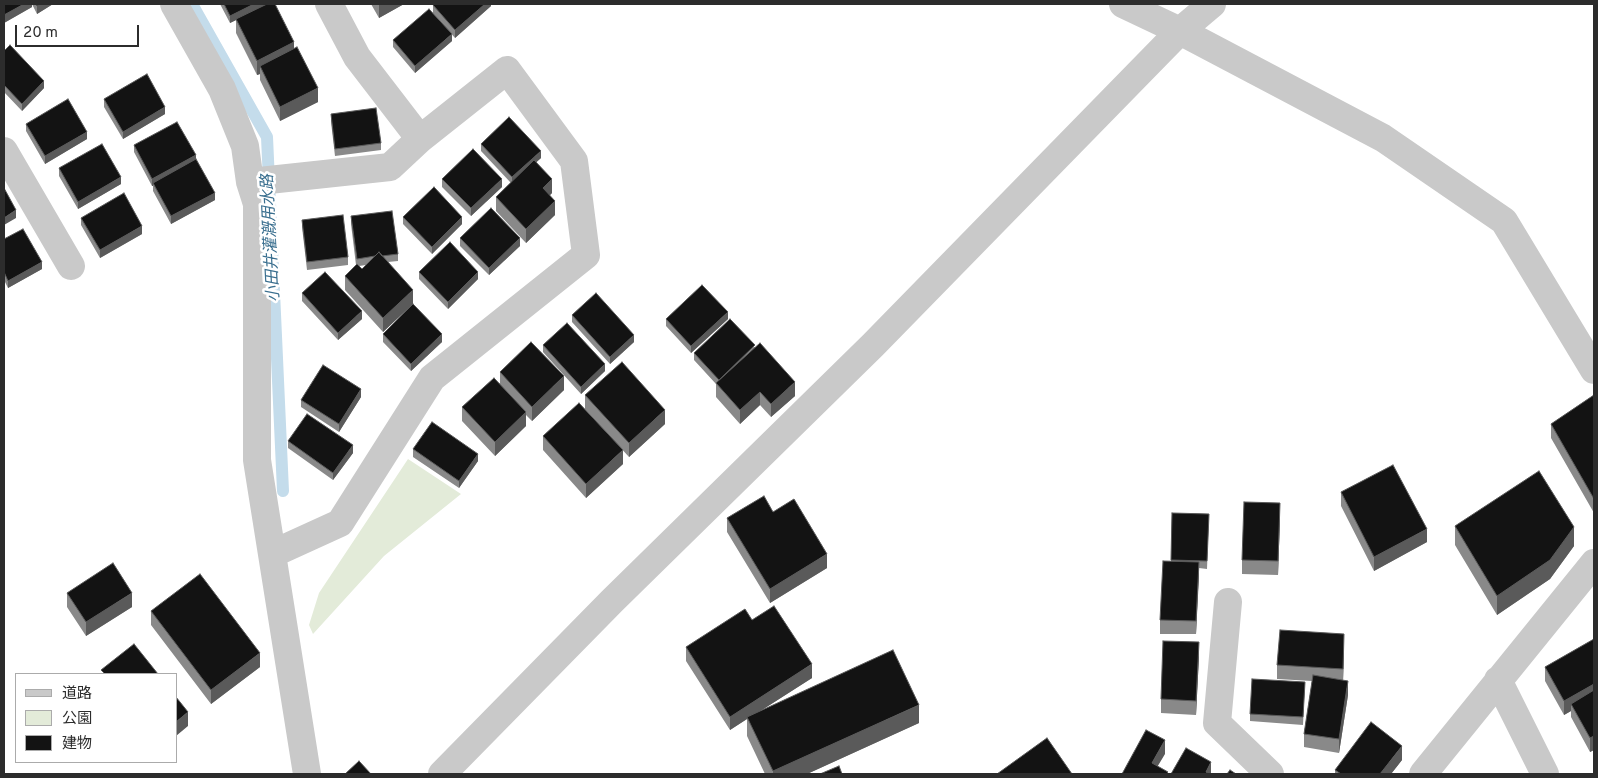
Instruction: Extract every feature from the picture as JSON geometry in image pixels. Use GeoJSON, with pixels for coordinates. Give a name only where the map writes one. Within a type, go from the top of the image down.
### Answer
{"type":"FeatureCollection","features":[{"type":"Feature","properties":{"kind":"street"},"geometry":{"type":"LineString","coordinates":[[174,4],[222,89],[245,146],[250,182],[257,204],[257,460],[307,774]]}},
{"type":"Feature","properties":{"kind":"street"},"geometry":{"type":"LineString","coordinates":[[329,4],[357,57],[420,139]]}},
{"type":"Feature","properties":{"kind":"street"},"geometry":{"type":"LineString","coordinates":[[1123,4],[1180,31],[1383,138],[1504,221],[1594,370]]}},
{"type":"Feature","properties":{"kind":"street"},"geometry":{"type":"LineString","coordinates":[[442,774],[612,601],[873,345],[1180,31],[1212,4]]}},
{"type":"Feature","properties":{"kind":"street"},"geometry":{"type":"LineString","coordinates":[[250,182],[390,168],[420,139],[507,70],[574,162],[586,255],[432,378],[340,523],[272,554]]}},
{"type":"Feature","properties":{"kind":"street"},"geometry":{"type":"LineString","coordinates":[[4,151],[71,266]]}},
{"type":"Feature","properties":{"kind":"street"},"geometry":{"type":"LineString","coordinates":[[1422,774],[1594,563]]}},
{"type":"Feature","properties":{"kind":"street"},"geometry":{"type":"LineString","coordinates":[[1228,602],[1216,723],[1270,774]]}},
{"type":"Feature","properties":{"kind":"street"},"geometry":{"type":"LineString","coordinates":[[1498,680],[1545,774]]}},
{"type":"Feature","properties":{"kind":"green space"},"geometry":{"type":"Polygon","coordinates":[[[408,459],[461,494],[384,556],[313,634],[309,625],[319,593],[408,459]]]}},
{"type":"Feature","properties":{"kind":"building"},"geometry":{"type":"Polygon","coordinates":[[[4,4],[24,4],[4,15],[4,4]]]}},
{"type":"Feature","properties":{"kind":"building"},"geometry":{"type":"Polygon","coordinates":[[[224,4],[254,4],[230,16],[224,4]]]}},
{"type":"Feature","properties":{"kind":"building"},"geometry":{"type":"Polygon","coordinates":[[[267,4],[275,4],[294,42],[257,61],[236,19],[267,4]]]}},
{"type":"Feature","properties":{"kind":"building"},"geometry":{"type":"Polygon","coordinates":[[[485,4],[455,30],[433,5],[485,4]]]}},
{"type":"Feature","properties":{"kind":"building"},"geometry":{"type":"Polygon","coordinates":[[[429,9],[452,34],[415,66],[393,40],[429,9]]]}},
{"type":"Feature","properties":{"kind":"building"},"geometry":{"type":"Polygon","coordinates":[[[10,45],[44,81],[22,104],[4,85],[4,51],[10,45]]]}},
{"type":"Feature","properties":{"kind":"building"},"geometry":{"type":"Polygon","coordinates":[[[297,47],[318,88],[280,107],[260,66],[297,47]]]}},
{"type":"Feature","properties":{"kind":"building"},"geometry":{"type":"Polygon","coordinates":[[[147,74],[165,107],[123,132],[104,99],[147,74]]]}},
{"type":"Feature","properties":{"kind":"building"},"geometry":{"type":"Polygon","coordinates":[[[68,99],[87,132],[45,156],[26,124],[68,99]]]}},
{"type":"Feature","properties":{"kind":"building"},"geometry":{"type":"Polygon","coordinates":[[[376,108],[381,143],[335,149],[331,114],[376,108]]]}},
{"type":"Feature","properties":{"kind":"building"},"geometry":{"type":"Polygon","coordinates":[[[509,117],[541,151],[512,177],[481,144],[509,117]]]}},
{"type":"Feature","properties":{"kind":"building"},"geometry":{"type":"Polygon","coordinates":[[[177,122],[196,155],[152,179],[134,145],[177,122]]]}},
{"type":"Feature","properties":{"kind":"building"},"geometry":{"type":"Polygon","coordinates":[[[102,144],[121,177],[78,202],[59,168],[102,144]]]}},
{"type":"Feature","properties":{"kind":"building"},"geometry":{"type":"Polygon","coordinates":[[[473,149],[502,179],[471,208],[442,179],[473,149]]]}},
{"type":"Feature","properties":{"kind":"building"},"geometry":{"type":"Polygon","coordinates":[[[196,159],[215,193],[171,216],[153,183],[196,159]]]}},
{"type":"Feature","properties":{"kind":"building"},"geometry":{"type":"Polygon","coordinates":[[[534,160],[552,179],[543,188],[555,201],[526,229],[496,197],[534,160]]]}},
{"type":"Feature","properties":{"kind":"building"},"geometry":{"type":"Polygon","coordinates":[[[434,187],[462,217],[432,247],[403,217],[434,187]]]}},
{"type":"Feature","properties":{"kind":"building"},"geometry":{"type":"Polygon","coordinates":[[[4,188],[16,210],[4,218],[4,188]]]}},
{"type":"Feature","properties":{"kind":"building"},"geometry":{"type":"Polygon","coordinates":[[[124,193],[142,226],[100,250],[81,218],[124,193]]]}},
{"type":"Feature","properties":{"kind":"building"},"geometry":{"type":"Polygon","coordinates":[[[491,208],[520,238],[489,268],[460,238],[491,208]]]}},
{"type":"Feature","properties":{"kind":"building"},"geometry":{"type":"Polygon","coordinates":[[[392,211],[398,254],[382,256],[379,252],[375,256],[357,259],[351,216],[392,211]]]}},
{"type":"Feature","properties":{"kind":"building"},"geometry":{"type":"Polygon","coordinates":[[[343,215],[348,257],[307,262],[302,220],[343,215]]]}},
{"type":"Feature","properties":{"kind":"building"},"geometry":{"type":"Polygon","coordinates":[[[23,229],[42,262],[8,281],[4,272],[4,239],[23,229]]]}},
{"type":"Feature","properties":{"kind":"building"},"geometry":{"type":"Polygon","coordinates":[[[450,242],[478,272],[448,302],[419,272],[450,242]]]}},
{"type":"Feature","properties":{"kind":"building"},"geometry":{"type":"Polygon","coordinates":[[[379,252],[413,290],[383,318],[345,276],[357,264],[362,269],[379,252]]]}},
{"type":"Feature","properties":{"kind":"building"},"geometry":{"type":"Polygon","coordinates":[[[325,272],[362,311],[338,333],[302,293],[325,272]]]}},
{"type":"Feature","properties":{"kind":"building"},"geometry":{"type":"Polygon","coordinates":[[[702,285],[728,312],[691,346],[666,319],[702,285]]]}},
{"type":"Feature","properties":{"kind":"building"},"geometry":{"type":"Polygon","coordinates":[[[596,293],[634,335],[610,357],[572,315],[596,293]]]}},
{"type":"Feature","properties":{"kind":"building"},"geometry":{"type":"Polygon","coordinates":[[[413,304],[442,334],[411,364],[383,334],[413,304]]]}},
{"type":"Feature","properties":{"kind":"building"},"geometry":{"type":"Polygon","coordinates":[[[730,319],[755,345],[719,380],[694,353],[730,319]]]}},
{"type":"Feature","properties":{"kind":"building"},"geometry":{"type":"Polygon","coordinates":[[[567,323],[605,364],[581,387],[543,345],[567,323]]]}},
{"type":"Feature","properties":{"kind":"building"},"geometry":{"type":"Polygon","coordinates":[[[531,342],[564,376],[532,407],[500,372],[531,342]]]}},
{"type":"Feature","properties":{"kind":"building"},"geometry":{"type":"Polygon","coordinates":[[[760,343],[795,382],[771,404],[760,392],[740,410],[716,383],[760,343]]]}},
{"type":"Feature","properties":{"kind":"building"},"geometry":{"type":"Polygon","coordinates":[[[622,362],[665,410],[629,443],[585,395],[622,362]]]}},
{"type":"Feature","properties":{"kind":"building"},"geometry":{"type":"Polygon","coordinates":[[[323,365],[361,389],[339,424],[301,400],[323,365]]]}},
{"type":"Feature","properties":{"kind":"building"},"geometry":{"type":"Polygon","coordinates":[[[494,378],[526,412],[495,442],[462,407],[494,378]]]}},
{"type":"Feature","properties":{"kind":"building"},"geometry":{"type":"Polygon","coordinates":[[[1594,395],[1594,499],[1551,424],[1594,395]]]}},
{"type":"Feature","properties":{"kind":"building"},"geometry":{"type":"Polygon","coordinates":[[[579,403],[623,450],[586,484],[543,436],[579,403]]]}},
{"type":"Feature","properties":{"kind":"building"},"geometry":{"type":"Polygon","coordinates":[[[307,414],[353,445],[333,473],[288,441],[307,414]]]}},
{"type":"Feature","properties":{"kind":"building"},"geometry":{"type":"Polygon","coordinates":[[[432,422],[478,454],[459,481],[413,449],[432,422]]]}},
{"type":"Feature","properties":{"kind":"building"},"geometry":{"type":"Polygon","coordinates":[[[1393,465],[1427,529],[1374,557],[1341,492],[1393,465]]]}},
{"type":"Feature","properties":{"kind":"building"},"geometry":{"type":"Polygon","coordinates":[[[1539,471],[1574,527],[1550,560],[1497,596],[1455,526],[1539,471]]]}},
{"type":"Feature","properties":{"kind":"building"},"geometry":{"type":"Polygon","coordinates":[[[764,496],[773,512],[794,499],[827,554],[770,589],[727,518],[764,496]]]}},
{"type":"Feature","properties":{"kind":"building"},"geometry":{"type":"Polygon","coordinates":[[[1244,502],[1280,503],[1278,561],[1242,560],[1244,502]]]}},
{"type":"Feature","properties":{"kind":"building"},"geometry":{"type":"Polygon","coordinates":[[[1172,513],[1209,514],[1207,561],[1171,560],[1172,513]]]}},
{"type":"Feature","properties":{"kind":"building"},"geometry":{"type":"Polygon","coordinates":[[[1163,561],[1199,562],[1196,621],[1160,620],[1163,561]]]}},
{"type":"Feature","properties":{"kind":"building"},"geometry":{"type":"Polygon","coordinates":[[[113,563],[132,593],[86,622],[67,593],[113,563]]]}},
{"type":"Feature","properties":{"kind":"building"},"geometry":{"type":"Polygon","coordinates":[[[200,574],[260,653],[211,690],[151,611],[200,574]]]}},
{"type":"Feature","properties":{"kind":"building"},"geometry":{"type":"Polygon","coordinates":[[[774,606],[812,664],[730,717],[686,647],[745,609],[752,620],[774,606]]]}},
{"type":"Feature","properties":{"kind":"building"},"geometry":{"type":"Polygon","coordinates":[[[1280,630],[1344,634],[1343,669],[1277,665],[1280,630]]]}},
{"type":"Feature","properties":{"kind":"building"},"geometry":{"type":"Polygon","coordinates":[[[1594,639],[1594,684],[1564,701],[1545,667],[1594,639]]]}},
{"type":"Feature","properties":{"kind":"building"},"geometry":{"type":"Polygon","coordinates":[[[1163,641],[1199,642],[1196,701],[1161,699],[1163,641]]]}},
{"type":"Feature","properties":{"kind":"building"},"geometry":{"type":"Polygon","coordinates":[[[134,644],[157,673],[104,673],[101,670],[134,644]]]}},
{"type":"Feature","properties":{"kind":"building"},"geometry":{"type":"Polygon","coordinates":[[[893,650],[919,705],[773,771],[747,717],[893,650]]]}},
{"type":"Feature","properties":{"kind":"building"},"geometry":{"type":"Polygon","coordinates":[[[1313,675],[1348,681],[1339,739],[1304,734],[1313,675]]]}},
{"type":"Feature","properties":{"kind":"building"},"geometry":{"type":"Polygon","coordinates":[[[1252,679],[1305,682],[1303,717],[1250,714],[1252,679]]]}},
{"type":"Feature","properties":{"kind":"building"},"geometry":{"type":"Polygon","coordinates":[[[1594,690],[1594,736],[1590,738],[1571,704],[1594,690]]]}},
{"type":"Feature","properties":{"kind":"building"},"geometry":{"type":"Polygon","coordinates":[[[178,700],[188,712],[178,720],[178,700]]]}},
{"type":"Feature","properties":{"kind":"building"},"geometry":{"type":"Polygon","coordinates":[[[1371,722],[1402,746],[1380,774],[1341,774],[1335,770],[1371,722]]]}},
{"type":"Feature","properties":{"kind":"building"},"geometry":{"type":"Polygon","coordinates":[[[1146,730],[1165,740],[1152,763],[1168,772],[1166,774],[1122,774],[1146,730]]]}},
{"type":"Feature","properties":{"kind":"building"},"geometry":{"type":"Polygon","coordinates":[[[1047,738],[1072,774],[997,774],[1047,738]]]}},
{"type":"Feature","properties":{"kind":"building"},"geometry":{"type":"Polygon","coordinates":[[[1186,748],[1211,762],[1206,772],[1209,774],[1171,774],[1186,748]]]}},
{"type":"Feature","properties":{"kind":"building"},"geometry":{"type":"Polygon","coordinates":[[[359,761],[371,774],[345,774],[359,761]]]}},
{"type":"Feature","properties":{"kind":"building"},"geometry":{"type":"Polygon","coordinates":[[[839,766],[842,774],[820,774],[839,766]]]}},
{"type":"Feature","properties":{"kind":"building"},"geometry":{"type":"Polygon","coordinates":[[[1230,770],[1236,774],[1227,774],[1230,770]]]}},
{"type":"Feature","properties":{"kind":"waterway","name":"小田井灌漑用水路"},"geometry":{"type":"LineString","coordinates":[[192,4],[267,137],[283,491]]}}]}
